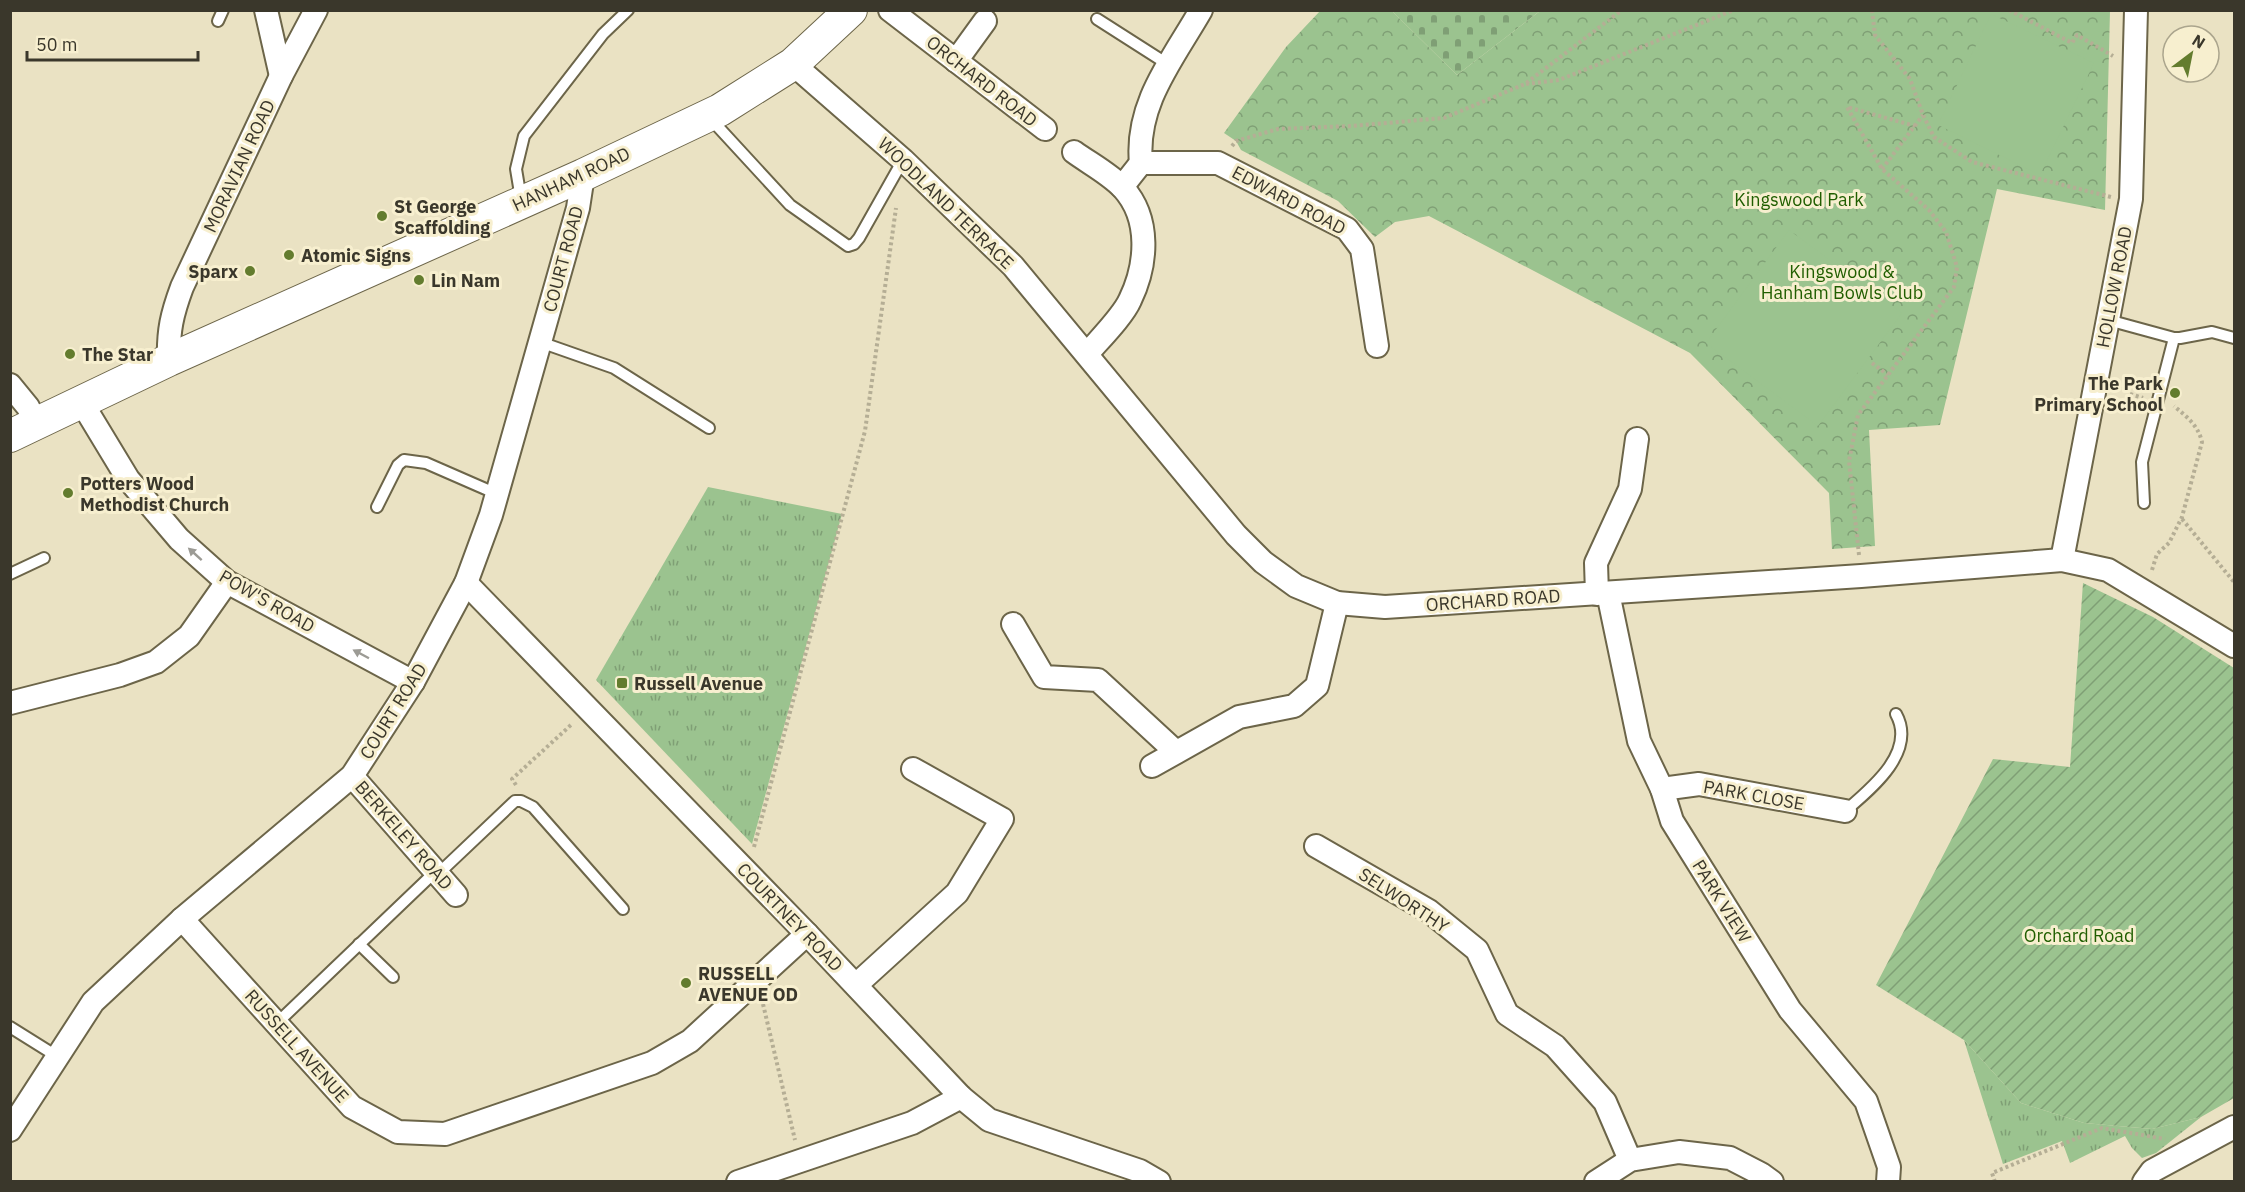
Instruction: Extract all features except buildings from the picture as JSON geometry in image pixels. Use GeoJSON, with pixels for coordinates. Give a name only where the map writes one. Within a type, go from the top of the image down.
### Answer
{"type":"FeatureCollection","features":[{"type":"Feature","properties":{"kind":"main road","name":"HANHAM ROAD"},"geometry":{"type":"LineString","coordinates":[[23,429],[170,360],[583,175],[708,115],[793,64],[850,10]]}},
{"type":"Feature","properties":{"kind":"street"},"geometry":{"type":"LineString","coordinates":[[266,10],[281,76]]}},
{"type":"Feature","properties":{"kind":"street","name":"MORAVIAN ROAD"},"geometry":{"type":"LineString","coordinates":[[170,360],[170,320],[182,287],[281,76],[316,10]]}},
{"type":"Feature","properties":{"kind":"street","name":"ORCHARD ROAD"},"geometry":{"type":"LineString","coordinates":[[890,10],[1045,129]]}},
{"type":"Feature","properties":{"kind":"street"},"geometry":{"type":"LineString","coordinates":[[1122,187],[1141,163],[1139,144],[1145,111],[1201,10]]}},
{"type":"Feature","properties":{"kind":"street","name":"HOLLOW ROAD"},"geometry":{"type":"LineString","coordinates":[[2062,560],[2131,199],[2136,10]]}},
{"type":"Feature","properties":{"kind":"street"},"geometry":{"type":"LineString","coordinates":[[956,61],[989,16]]}},
{"type":"Feature","properties":{"kind":"street","name":"WOODLAND TERRACE"},"geometry":{"type":"LineString","coordinates":[[793,64],[903,160],[1013,266],[1087,354]]}},
{"type":"Feature","properties":{"kind":"street"},"geometry":{"type":"LineString","coordinates":[[1074,152],[1122,187],[1139,212],[1144,240],[1142,268],[1130,302],[1087,354]]}},
{"type":"Feature","properties":{"kind":"street","name":"EDWARD ROAD"},"geometry":{"type":"LineString","coordinates":[[1141,163],[1218,163],[1347,229],[1362,249],[1377,346]]}},
{"type":"Feature","properties":{"kind":"street","name":"COURT ROAD"},"geometry":{"type":"LineString","coordinates":[[10,1130],[93,1002],[182,919],[352,776],[413,682],[466,583],[497,494],[578,208],[583,175]]}},
{"type":"Feature","properties":{"kind":"street","name":"ORCHARD ROAD"},"geometry":{"type":"LineString","coordinates":[[1087,354],[1236,535],[1263,562],[1296,586],[1337,603],[1385,607],[1603,594],[2062,560],[2108,570],[2235,646]]}},
{"type":"Feature","properties":{"kind":"street"},"geometry":{"type":"LineString","coordinates":[[10,385],[28,407],[23,429]]}},
{"type":"Feature","properties":{"kind":"street","name":"POW'S ROAD"},"geometry":{"type":"LineString","coordinates":[[82,403],[128,479],[179,539],[227,582],[413,682]]}},
{"type":"Feature","properties":{"kind":"street","name":"PARK VIEW"},"geometry":{"type":"LineString","coordinates":[[1637,439],[1630,489],[1596,563],[1638,741],[1662,789],[1672,821],[1790,1010],[1866,1101],[1889,1167],[1888,1182]]}},
{"type":"Feature","properties":{"kind":"street"},"geometry":{"type":"LineString","coordinates":[[10,703],[120,675],[156,662],[189,636],[227,582]]}},
{"type":"Feature","properties":{"kind":"street","name":"COURTNEY ROAD"},"geometry":{"type":"LineString","coordinates":[[466,583],[807,934],[961,1097],[989,1120],[1140,1171],[1159,1182]]}},
{"type":"Feature","properties":{"kind":"street"},"geometry":{"type":"LineString","coordinates":[[1152,766],[1239,717],[1294,706],[1317,686],[1337,603]]}},
{"type":"Feature","properties":{"kind":"street"},"geometry":{"type":"LineString","coordinates":[[1013,624],[1044,677],[1098,680],[1176,752]]}},
{"type":"Feature","properties":{"kind":"street"},"geometry":{"type":"LineString","coordinates":[[856,985],[957,893],[1002,819],[913,769]]}},
{"type":"Feature","properties":{"kind":"street","name":"BERKELEY ROAD"},"geometry":{"type":"LineString","coordinates":[[352,776],[456,895]]}},
{"type":"Feature","properties":{"kind":"street","name":"PARK CLOSE"},"geometry":{"type":"LineString","coordinates":[[1662,789],[1699,784],[1845,811]]}},
{"type":"Feature","properties":{"kind":"street","name":"SELWORTHY"},"geometry":{"type":"LineString","coordinates":[[1316,846],[1429,911],[1476,950],[1507,1014],[1555,1046],[1605,1102],[1630,1160]]}},
{"type":"Feature","properties":{"kind":"street","name":"RUSSELL AVENUE"},"geometry":{"type":"LineString","coordinates":[[182,919],[352,1107],[398,1132],[445,1134],[652,1063],[690,1041],[807,934]]}},
{"type":"Feature","properties":{"kind":"street"},"geometry":{"type":"LineString","coordinates":[[738,1182],[912,1123],[961,1097]]}},
{"type":"Feature","properties":{"kind":"street"},"geometry":{"type":"LineString","coordinates":[[2144,1182],[2152,1171],[2235,1127]]}},
{"type":"Feature","properties":{"kind":"street"},"geometry":{"type":"LineString","coordinates":[[1596,1182],[1630,1160],[1679,1152],[1730,1158],[1772,1182]]}},
{"type":"Feature","properties":{"kind":"lane"},"geometry":{"type":"LineString","coordinates":[[522,202],[516,169],[525,136],[603,34],[628,10]]}},
{"type":"Feature","properties":{"kind":"lane"},"geometry":{"type":"LineString","coordinates":[[1097,19],[1169,65]]}},
{"type":"Feature","properties":{"kind":"lane"},"geometry":{"type":"LineString","coordinates":[[708,115],[790,205],[848,246],[854,244],[859,238],[903,160]]}},
{"type":"Feature","properties":{"kind":"lane"},"geometry":{"type":"LineString","coordinates":[[2108,320],[2174,338],[2212,332],[2235,338]]}},
{"type":"Feature","properties":{"kind":"lane"},"geometry":{"type":"LineString","coordinates":[[2144,503],[2142,462],[2174,338]]}},
{"type":"Feature","properties":{"kind":"lane"},"geometry":{"type":"LineString","coordinates":[[540,342],[614,368],[710,428]]}},
{"type":"Feature","properties":{"kind":"lane"},"geometry":{"type":"LineString","coordinates":[[377,507],[398,465],[404,460],[426,463],[497,494]]}},
{"type":"Feature","properties":{"kind":"lane"},"geometry":{"type":"LineString","coordinates":[[10,574],[44,558]]}},
{"type":"Feature","properties":{"kind":"lane"},"geometry":{"type":"LineString","coordinates":[[1845,811],[1881,777],[1892,763],[1902,733],[1896,714]]}},
{"type":"Feature","properties":{"kind":"lane"},"geometry":{"type":"LineString","coordinates":[[276,1024],[359,944],[515,801],[534,807],[623,909]]}},
{"type":"Feature","properties":{"kind":"lane"},"geometry":{"type":"LineString","coordinates":[[359,944],[393,977]]}},
{"type":"Feature","properties":{"kind":"lane"},"geometry":{"type":"LineString","coordinates":[[10,1027],[58,1057]]}},
{"type":"Feature","properties":{"kind":"path"},"geometry":{"type":"LineString","coordinates":[[1218,163],[1236,141],[1278,129],[1351,126],[1444,117],[1525,84],[1622,10]]}},
{"type":"Feature","properties":{"kind":"path"},"geometry":{"type":"LineString","coordinates":[[1525,84],[1559,80],[1734,10]]}},
{"type":"Feature","properties":{"kind":"path"},"geometry":{"type":"LineString","coordinates":[[1872,10],[1875,35],[1910,79],[1934,137],[1972,162],[2105,196],[2131,199]]}},
{"type":"Feature","properties":{"kind":"path"},"geometry":{"type":"LineString","coordinates":[[2009,10],[2072,43],[2077,35],[2134,68]]}},
{"type":"Feature","properties":{"kind":"path"},"geometry":{"type":"LineString","coordinates":[[1857,542],[1849,461],[1858,416],[1954,286],[1957,267],[1946,232],[1929,210],[1882,169],[1847,106],[1915,126]]}},
{"type":"Feature","properties":{"kind":"path"},"geometry":{"type":"LineString","coordinates":[[1882,169],[1923,115]]}},
{"type":"Feature","properties":{"kind":"path"},"geometry":{"type":"LineString","coordinates":[[747,873],[865,431],[896,207]]}},
{"type":"Feature","properties":{"kind":"path"},"geometry":{"type":"LineString","coordinates":[[1872,363],[1888,375]]}},
{"type":"Feature","properties":{"kind":"path"},"geometry":{"type":"LineString","coordinates":[[2130,394],[2173,406],[2188,418],[2200,433],[2202,442],[2182,519],[2169,543],[2157,554],[2145,592]]}},
{"type":"Feature","properties":{"kind":"path"},"geometry":{"type":"LineString","coordinates":[[2182,519],[2235,582]]}},
{"type":"Feature","properties":{"kind":"path"},"geometry":{"type":"LineString","coordinates":[[519,801],[518,789],[512,779],[589,710]]}},
{"type":"Feature","properties":{"kind":"path"},"geometry":{"type":"LineString","coordinates":[[757,980],[799,1160]]}},
{"type":"Feature","properties":{"kind":"path"},"geometry":{"type":"LineString","coordinates":[[1995,1182],[1992,1173],[2102,1128],[2201,1145]]}},
{"type":"Feature","properties":{"kind":"green space","name":"Kingswood Park"},"geometry":{"type":"Polygon","coordinates":[[[1320,11],[1392,11],[1457,75],[1540,11],[2110,11],[2105,210],[1997,189],[1940,425],[1869,430],[1875,546],[1832,549],[1829,493],[1690,353],[1429,216],[1395,222],[1375,237],[1338,201],[1241,150],[1236,141],[1224,133],[1286,47],[1320,11]]]}},
{"type":"Feature","properties":{"kind":"green space"},"geometry":{"type":"Polygon","coordinates":[[[1392,11],[1540,11],[1457,75],[1392,11]]]}},
{"type":"Feature","properties":{"kind":"green space"},"geometry":{"type":"Polygon","coordinates":[[[1991,14],[2094,63],[2040,175],[1938,125],[1991,14]]]}},
{"type":"Feature","properties":{"kind":"green space","name":"Kingswood & Hanham Bowls Club"},"geometry":{"type":"Polygon","coordinates":[[[1789,230],[1902,313],[1818,426],[1706,343],[1789,230]]]}},
{"type":"Feature","properties":{"kind":"green space"},"geometry":{"type":"Polygon","coordinates":[[[708,487],[842,514],[752,844],[596,680],[708,487]]]}},
{"type":"Feature","properties":{"kind":"green space","name":"Orchard Road"},"geometry":{"type":"Polygon","coordinates":[[[2083,583],[2153,617],[2234,668],[2234,1098],[2201,1117],[2152,1129],[2084,1123],[2021,1103],[1964,1040],[1876,985],[1993,759],[2070,767],[2083,583]]]}},
{"type":"Feature","properties":{"kind":"green space"},"geometry":{"type":"Polygon","coordinates":[[[1964,1040],[2021,1103],[2084,1123],[2152,1129],[2201,1117],[2156,1153],[2142,1158],[2125,1136],[2070,1163],[2062,1141],[2003,1164],[1964,1040]]]}},
{"type":"Feature","properties":{"kind":"place","name":"St George Scaffolding"},"geometry":{"type":"Point","coordinates":[382,216]}},
{"type":"Feature","properties":{"kind":"place","name":"Atomic Signs"},"geometry":{"type":"Point","coordinates":[289,255]}},
{"type":"Feature","properties":{"kind":"place","name":"Sparx"},"geometry":{"type":"Point","coordinates":[250,271]}},
{"type":"Feature","properties":{"kind":"place","name":"Lin Nam"},"geometry":{"type":"Point","coordinates":[419,280]}},
{"type":"Feature","properties":{"kind":"place","name":"The Star"},"geometry":{"type":"Point","coordinates":[70,354]}},
{"type":"Feature","properties":{"kind":"place","name":"The Park Primary School"},"geometry":{"type":"Point","coordinates":[2175,393]}},
{"type":"Feature","properties":{"kind":"place","name":"Potters Wood Methodist Church"},"geometry":{"type":"Point","coordinates":[68,493]}},
{"type":"Feature","properties":{"kind":"place","name":"Russell Avenue"},"geometry":{"type":"Point","coordinates":[622,683]}},
{"type":"Feature","properties":{"kind":"place","name":"RUSSELL AVENUE OD"},"geometry":{"type":"Point","coordinates":[686,983]}}]}
